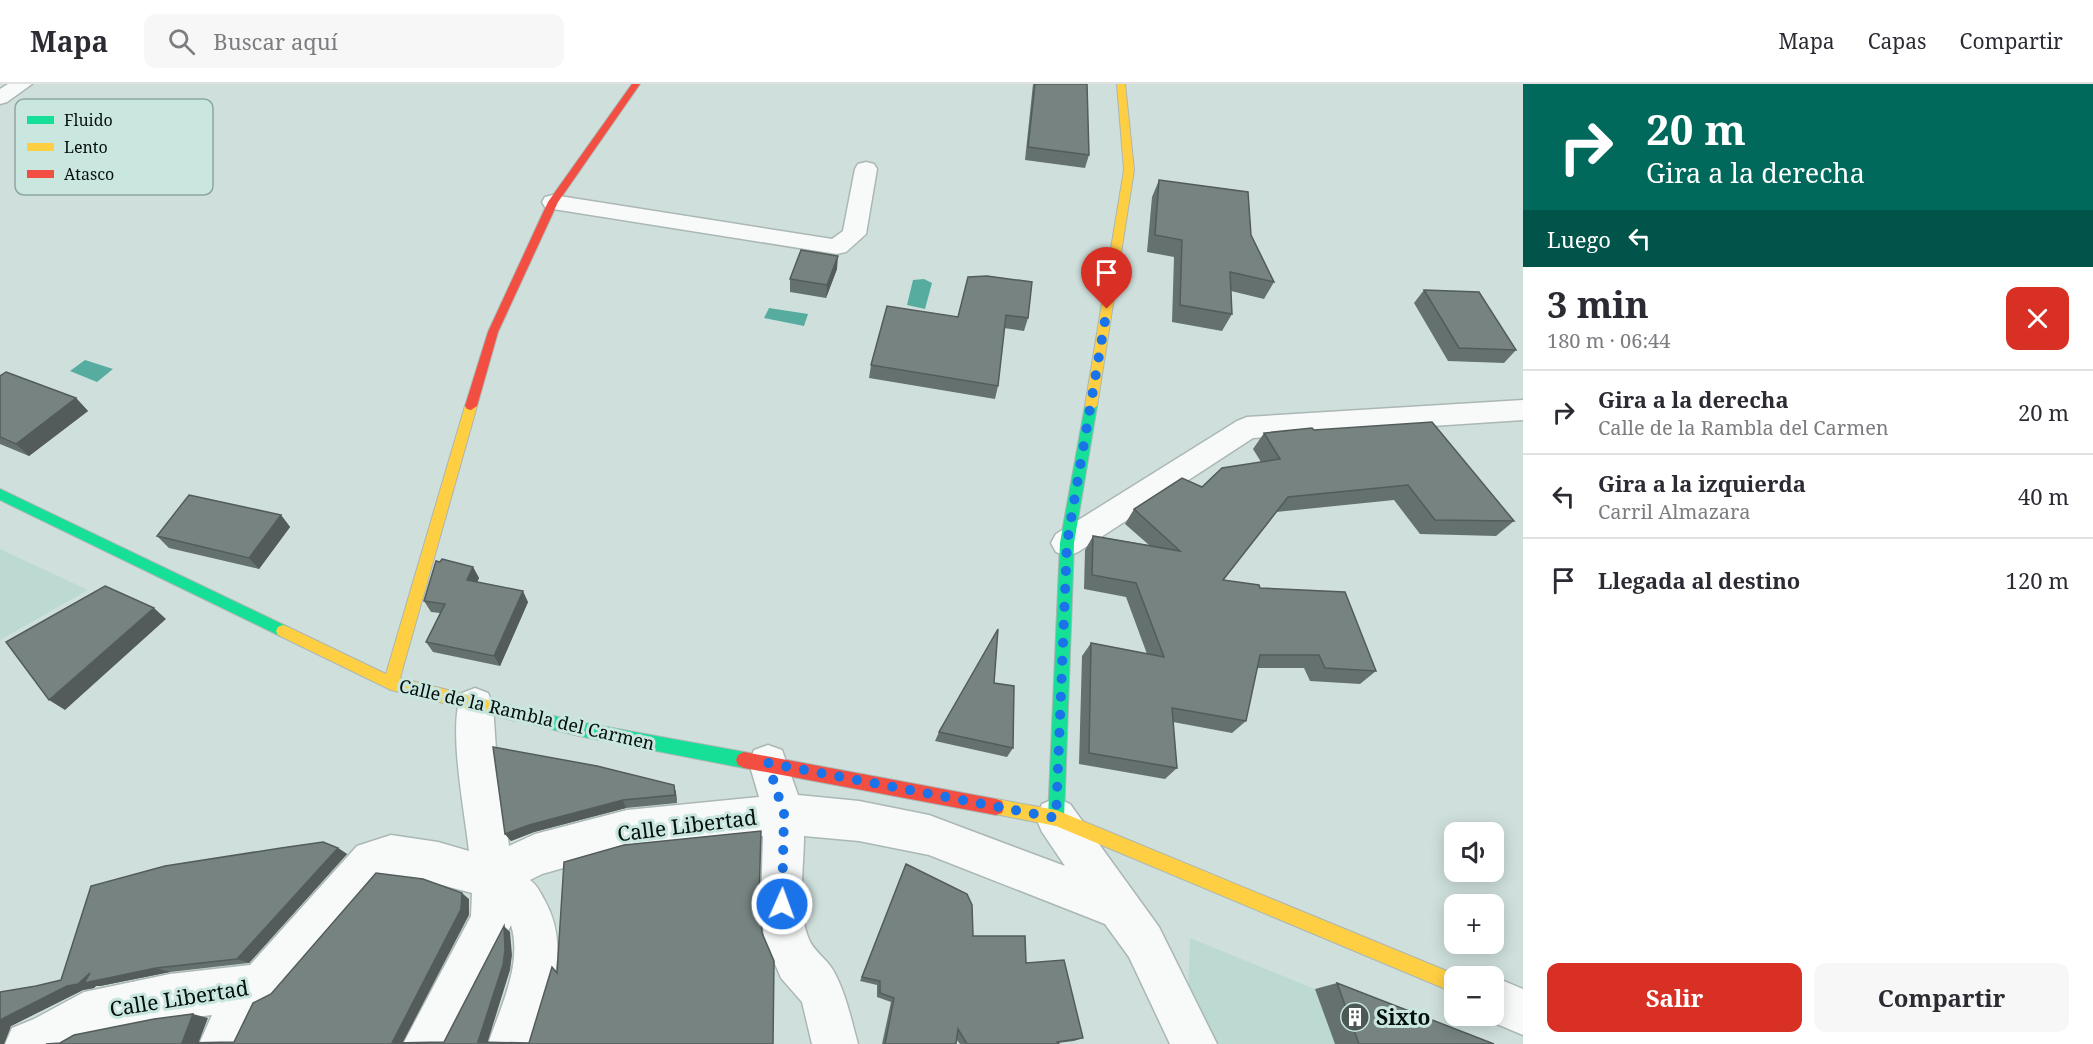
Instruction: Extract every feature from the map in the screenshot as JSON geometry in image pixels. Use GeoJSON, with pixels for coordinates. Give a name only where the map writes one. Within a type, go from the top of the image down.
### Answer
{"type":"FeatureCollection","features":[{"type":"Feature","properties":{"kind":"street"},"geometry":{"type":"LineString","coordinates":[[0,98],[22,84]]}},
{"type":"Feature","properties":{"kind":"street"},"geometry":{"type":"LineString","coordinates":[[391,683],[494,332],[553,202],[636,84]]}},
{"type":"Feature","properties":{"kind":"street"},"geometry":{"type":"LineString","coordinates":[[1120,84],[1129,170],[1102,344],[1067,543],[1056,818],[1144,942],[1194,1044]]}},
{"type":"Feature","properties":{"kind":"street"},"geometry":{"type":"LineString","coordinates":[[553,202],[837,247],[854,234],[866,169]]}},
{"type":"Feature","properties":{"kind":"street"},"geometry":{"type":"LineString","coordinates":[[1067,543],[1247,429],[1523,410]]}},
{"type":"Feature","properties":{"kind":"street","name":"Calle de la Rambla del Carmen"},"geometry":{"type":"LineString","coordinates":[[0,494],[391,683],[579,729],[1056,818],[1444,979]]}},
{"type":"Feature","properties":{"kind":"street"},"geometry":{"type":"LineString","coordinates":[[426,1044],[492,920],[493,878],[477,750],[475,705]]}},
{"type":"Feature","properties":{"kind":"street"},"geometry":{"type":"LineString","coordinates":[[768,763],[784,814],[782,904],[786,938],[797,962],[816,982],[823,997],[835,1044]]}},
{"type":"Feature","properties":{"kind":"street","name":"Calle Libertad"},"geometry":{"type":"LineString","coordinates":[[37,1042],[84,1015],[170,997],[249,989],[266,981],[372,861],[391,856],[438,863],[493,878],[535,855],[627,830],[784,814],[859,821],[928,835],[1120,908]]}},
{"type":"Feature","properties":{"kind":"street"},"geometry":{"type":"LineString","coordinates":[[493,878],[519,899],[533,922],[537,948],[518,1043]]}},
{"type":"Feature","properties":{"kind":"street"},"geometry":{"type":"LineString","coordinates":[[222,1044],[249,989]]}},
{"type":"Feature","properties":{"kind":"street"},"geometry":{"type":"LineString","coordinates":[[1504,1004],[1523,1012]]}},
{"type":"Feature","properties":{"kind":"shaded area"},"geometry":{"type":"Polygon","coordinates":[[[924,279],[932,283],[925,309],[907,305],[913,280],[924,279]]]}},
{"type":"Feature","properties":{"kind":"shaded area"},"geometry":{"type":"Polygon","coordinates":[[[769,308],[808,314],[804,326],[764,318],[769,308]]]}},
{"type":"Feature","properties":{"kind":"shaded area"},"geometry":{"type":"Polygon","coordinates":[[[85,360],[113,369],[97,382],[70,371],[85,360]]]}},
{"type":"Feature","properties":{"kind":"shaded area"},"geometry":{"type":"Polygon","coordinates":[[[0,549],[88,590],[0,640],[0,549]]]}},
{"type":"Feature","properties":{"kind":"shaded area"},"geometry":{"type":"Polygon","coordinates":[[[1190,938],[1456,1044],[1213,1044],[1188,996],[1190,938]]]}},
{"type":"Feature","properties":{"kind":"building"},"geometry":{"type":"Polygon","coordinates":[[[1035,84],[1087,84],[1089,155],[1028,147],[1035,84]]]}},
{"type":"Feature","properties":{"kind":"building"},"geometry":{"type":"Polygon","coordinates":[[[1159,180],[1248,192],[1251,235],[1274,282],[1230,272],[1232,314],[1180,305],[1182,240],[1155,235],[1159,180]]]}},
{"type":"Feature","properties":{"kind":"building"},"geometry":{"type":"Polygon","coordinates":[[[801,250],[838,256],[827,285],[790,279],[801,250]]]}},
{"type":"Feature","properties":{"kind":"building"},"geometry":{"type":"Polygon","coordinates":[[[987,276],[1032,282],[1028,318],[1006,315],[998,386],[871,365],[887,306],[958,317],[968,277],[987,276]]]}},
{"type":"Feature","properties":{"kind":"building"},"geometry":{"type":"Polygon","coordinates":[[[1424,290],[1479,292],[1516,350],[1459,348],[1424,290]]]}},
{"type":"Feature","properties":{"kind":"building"},"geometry":{"type":"Polygon","coordinates":[[[6,372],[76,398],[16,444],[0,437],[0,376],[6,372]]]}},
{"type":"Feature","properties":{"kind":"building"},"geometry":{"type":"Polygon","coordinates":[[[1432,422],[1514,521],[1435,520],[1408,485],[1288,497],[1223,580],[1259,585],[1260,588],[1345,592],[1376,671],[1325,668],[1319,655],[1260,655],[1246,721],[1172,708],[1177,768],[1089,753],[1091,643],[1164,657],[1136,583],[1092,575],[1093,536],[1180,551],[1134,509],[1182,478],[1202,487],[1222,468],[1280,459],[1264,433],[1312,428],[1314,430],[1432,422]]]}},
{"type":"Feature","properties":{"kind":"building"},"geometry":{"type":"Polygon","coordinates":[[[189,495],[281,515],[249,558],[157,536],[189,495]]]}},
{"type":"Feature","properties":{"kind":"building"},"geometry":{"type":"Polygon","coordinates":[[[442,559],[473,567],[467,580],[523,591],[494,656],[426,642],[445,604],[424,601],[436,561],[440,562],[442,559]]]}},
{"type":"Feature","properties":{"kind":"building"},"geometry":{"type":"Polygon","coordinates":[[[105,586],[154,608],[49,700],[6,642],[105,586]]]}},
{"type":"Feature","properties":{"kind":"building"},"geometry":{"type":"Polygon","coordinates":[[[998,629],[994,683],[1014,686],[1013,748],[939,732],[998,629]]]}},
{"type":"Feature","properties":{"kind":"building"},"geometry":{"type":"Polygon","coordinates":[[[493,747],[597,766],[674,785],[675,795],[623,800],[529,825],[505,834],[493,747]]]}},
{"type":"Feature","properties":{"kind":"building"},"geometry":{"type":"Polygon","coordinates":[[[761,831],[759,898],[762,933],[774,961],[773,1044],[46,1044],[60,1043],[74,1035],[154,1019],[193,1014],[182,1043],[234,1042],[253,1003],[271,994],[376,873],[423,879],[462,893],[461,909],[392,1043],[444,1042],[504,926],[503,965],[478,1042],[529,1043],[552,967],[557,973],[564,862],[624,845],[761,831]]]}},
{"type":"Feature","properties":{"kind":"building"},"geometry":{"type":"Polygon","coordinates":[[[323,842],[338,848],[237,959],[156,968],[84,983],[90,973],[78,984],[67,986],[0,1020],[0,992],[61,980],[91,886],[165,866],[323,842]]]}},
{"type":"Feature","properties":{"kind":"building"},"geometry":{"type":"Polygon","coordinates":[[[906,864],[967,894],[972,905],[973,936],[1025,936],[1026,963],[1064,960],[1083,1038],[1057,1042],[1059,1044],[967,1044],[958,1029],[956,1044],[885,1044],[894,998],[880,993],[880,981],[862,977],[906,864]]]}},
{"type":"Feature","properties":{"kind":"building"},"geometry":{"type":"Polygon","coordinates":[[[1337,983],[1494,1044],[1359,1044],[1337,983]]]}},
{"type":"Feature","properties":{"kind":"traffic: fast"},"geometry":{"type":"LineString","coordinates":[[1056,818],[1067,543],[1091,406]]}},
{"type":"Feature","properties":{"kind":"traffic: fast"},"geometry":{"type":"LineString","coordinates":[[0,494],[283,631]]}},
{"type":"Feature","properties":{"kind":"traffic: fast"},"geometry":{"type":"LineString","coordinates":[[516,714],[579,729],[744,760]]}},
{"type":"Feature","properties":{"kind":"traffic: slow"},"geometry":{"type":"LineString","coordinates":[[1091,406],[1129,170],[1121,84]]}},
{"type":"Feature","properties":{"kind":"traffic: slow"},"geometry":{"type":"LineString","coordinates":[[391,683],[471,406]]}},
{"type":"Feature","properties":{"kind":"traffic: slow"},"geometry":{"type":"LineString","coordinates":[[283,631],[391,683],[516,714]]}},
{"type":"Feature","properties":{"kind":"traffic: slow"},"geometry":{"type":"LineString","coordinates":[[996,807],[1056,818],[1444,979]]}},
{"type":"Feature","properties":{"kind":"traffic: jam"},"geometry":{"type":"LineString","coordinates":[[471,406],[493,332],[553,202],[636,84]]}},
{"type":"Feature","properties":{"kind":"traffic: jam"},"geometry":{"type":"LineString","coordinates":[[744,760],[996,807]]}},
{"type":"Feature","properties":{"kind":"place","name":"Sixto"},"geometry":{"type":"Point","coordinates":[1355,1017]}},
{"type":"Feature","properties":{"kind":"route"},"geometry":{"type":"LineString","coordinates":[[782,904],[784,814],[768,763],[1056,818],[1067,543],[1107,309]]}}]}
